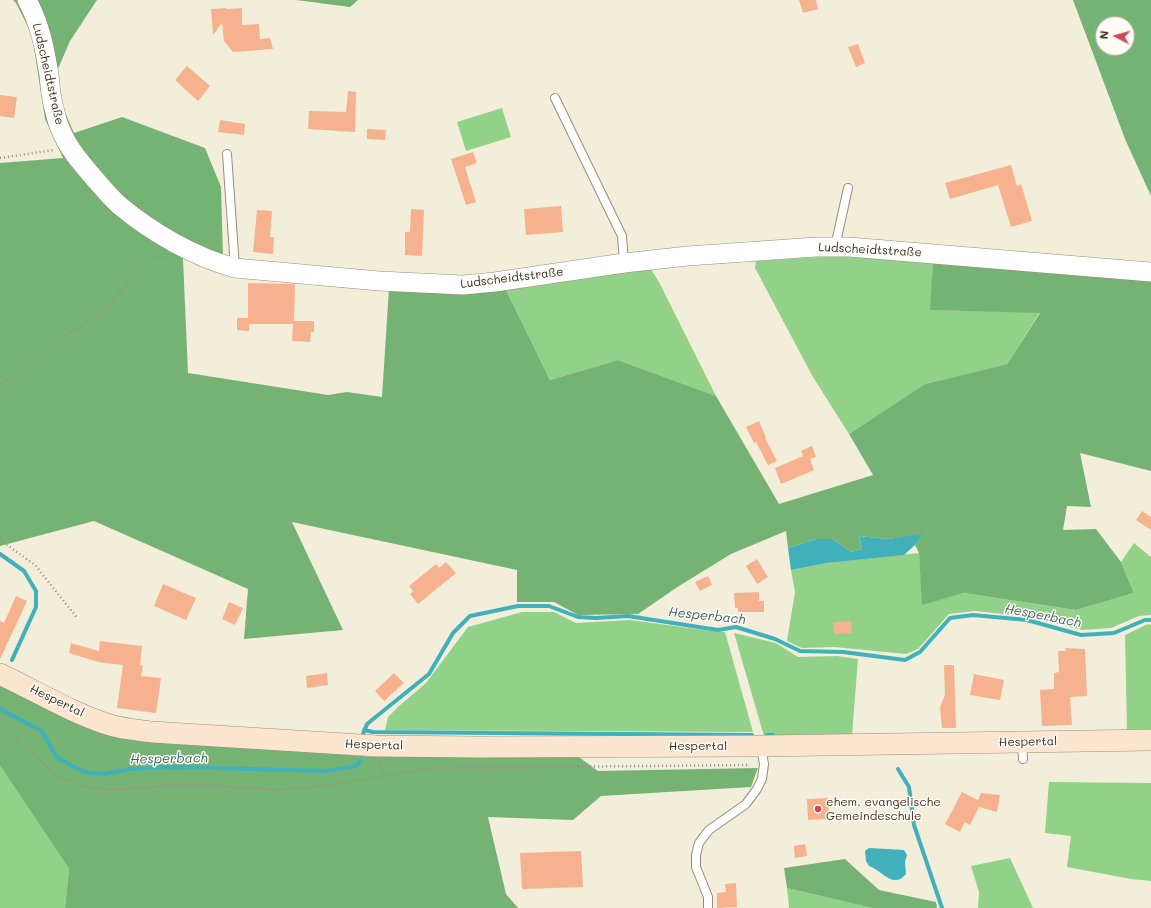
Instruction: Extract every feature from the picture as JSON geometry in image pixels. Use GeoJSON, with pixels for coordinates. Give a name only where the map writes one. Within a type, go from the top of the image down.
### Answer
{"type":"FeatureCollection","features":[{"type":"Feature","properties":{"kind":"main road","name":"Hespertal"},"geometry":{"type":"LineString","coordinates":[[0,674],[76,711],[110,725],[152,732],[377,746],[478,747],[763,755],[1023,750],[1151,740]]}},
{"type":"Feature","properties":{"kind":"street","name":"Ludscheidtstraße"},"geometry":{"type":"LineString","coordinates":[[27,0],[39,25],[45,51],[53,106],[60,129],[83,166],[118,204],[149,227],[167,239],[197,254],[235,268],[379,281],[463,285],[495,282],[624,263],[688,256],[835,247],[1151,272]]}},
{"type":"Feature","properties":{"kind":"lane"},"geometry":{"type":"LineString","coordinates":[[556,98],[622,236],[624,263]]}},
{"type":"Feature","properties":{"kind":"lane"},"geometry":{"type":"LineString","coordinates":[[227,154],[235,268]]}},
{"type":"Feature","properties":{"kind":"lane"},"geometry":{"type":"LineString","coordinates":[[835,247],[848,188]]}},
{"type":"Feature","properties":{"kind":"lane"},"geometry":{"type":"LineString","coordinates":[[708,908],[708,897],[696,866],[696,855],[699,843],[709,830],[746,804],[757,789],[762,779],[763,755]]}},
{"type":"Feature","properties":{"kind":"path"},"geometry":{"type":"LineString","coordinates":[[0,158],[49,151]]}},
{"type":"Feature","properties":{"kind":"path"},"geometry":{"type":"LineString","coordinates":[[0,384],[38,359],[58,340],[108,306],[149,259],[170,256]]}},
{"type":"Feature","properties":{"kind":"path"},"geometry":{"type":"LineString","coordinates":[[0,540],[35,565],[78,619]]}},
{"type":"Feature","properties":{"kind":"path"},"geometry":{"type":"LineString","coordinates":[[0,728],[29,750],[58,777],[80,786],[110,790],[174,784],[278,790],[331,785],[432,768],[763,755]]}},
{"type":"Feature","properties":{"kind":"green space"},"geometry":{"type":"Polygon","coordinates":[[[13,0],[97,0],[70,41],[57,71],[60,101],[74,133],[122,117],[205,148],[221,187],[223,257],[184,241],[183,259],[188,373],[328,395],[347,392],[382,397],[389,288],[505,288],[550,380],[618,360],[716,396],[779,504],[873,475],[849,434],[925,384],[1007,364],[1040,313],[930,310],[933,261],[1151,280],[1151,471],[1080,453],[1091,507],[1067,506],[1063,530],[1096,529],[1121,562],[1134,593],[1076,610],[964,593],[922,605],[919,553],[915,545],[922,535],[888,539],[859,536],[862,549],[851,552],[833,539],[817,539],[788,548],[786,531],[731,554],[679,586],[638,614],[578,615],[554,602],[517,602],[517,570],[292,522],[343,630],[244,639],[248,589],[94,521],[0,546],[0,163],[63,158],[45,119],[32,35],[16,3],[13,0]]]}},
{"type":"Feature","properties":{"kind":"green space"},"geometry":{"type":"Polygon","coordinates":[[[296,0],[358,0],[350,7],[296,0]]]}},
{"type":"Feature","properties":{"kind":"green space"},"geometry":{"type":"Polygon","coordinates":[[[1073,0],[1151,0],[1151,196],[1125,139],[1073,0]]]}},
{"type":"Feature","properties":{"kind":"green space"},"geometry":{"type":"Polygon","coordinates":[[[502,108],[511,137],[466,151],[457,122],[502,108]]]}},
{"type":"Feature","properties":{"kind":"green space"},"geometry":{"type":"Polygon","coordinates":[[[836,256],[933,261],[931,310],[1040,312],[1007,364],[925,384],[849,434],[813,377],[755,268],[756,261],[836,256]]]}},
{"type":"Feature","properties":{"kind":"green space"},"geometry":{"type":"Polygon","coordinates":[[[651,269],[716,396],[618,360],[550,380],[505,288],[574,276],[651,269]]]}},
{"type":"Feature","properties":{"kind":"green space"},"geometry":{"type":"Polygon","coordinates":[[[1134,543],[1151,557],[1151,615],[1139,616],[1111,628],[1082,630],[1032,617],[975,611],[949,614],[918,649],[906,654],[834,647],[802,648],[787,641],[795,592],[791,570],[827,563],[919,553],[923,604],[964,593],[1076,610],[1134,593],[1121,562],[1134,543]]]}},
{"type":"Feature","properties":{"kind":"green space"},"geometry":{"type":"Polygon","coordinates":[[[522,612],[554,612],[576,623],[630,620],[725,632],[753,732],[385,730],[388,717],[426,683],[468,627],[522,612]]]}},
{"type":"Feature","properties":{"kind":"green space"},"geometry":{"type":"Polygon","coordinates":[[[1148,624],[1151,625],[1151,731],[1127,731],[1125,635],[1148,624]]]}},
{"type":"Feature","properties":{"kind":"green space"},"geometry":{"type":"Polygon","coordinates":[[[734,633],[776,643],[798,657],[837,656],[858,659],[852,735],[764,736],[734,633]]]}},
{"type":"Feature","properties":{"kind":"green space"},"geometry":{"type":"Polygon","coordinates":[[[0,683],[118,736],[374,757],[576,755],[598,771],[758,768],[751,787],[601,796],[573,820],[488,817],[506,894],[518,908],[65,908],[69,869],[0,766],[0,683]]]}},
{"type":"Feature","properties":{"kind":"green space"},"geometry":{"type":"Polygon","coordinates":[[[0,766],[69,869],[65,908],[0,908],[0,766]]]}},
{"type":"Feature","properties":{"kind":"green space"},"geometry":{"type":"Polygon","coordinates":[[[1049,782],[1151,783],[1151,881],[1131,879],[1067,867],[1071,836],[1045,833],[1049,782]]]}},
{"type":"Feature","properties":{"kind":"green space"},"geometry":{"type":"Polygon","coordinates":[[[1010,858],[1033,908],[978,908],[979,892],[971,866],[1010,858]]]}},
{"type":"Feature","properties":{"kind":"green space"},"geometry":{"type":"Polygon","coordinates":[[[845,859],[879,890],[936,902],[937,908],[872,908],[787,888],[784,868],[845,859]]]}},
{"type":"Feature","properties":{"kind":"green space"},"geometry":{"type":"Polygon","coordinates":[[[787,888],[872,908],[789,908],[787,888]]]}},
{"type":"Feature","properties":{"kind":"water"},"geometry":{"type":"Polygon","coordinates":[[[923,534],[915,545],[904,555],[827,563],[791,570],[788,548],[817,539],[833,539],[851,552],[862,549],[859,536],[888,539],[923,534]]]}},
{"type":"Feature","properties":{"kind":"water"},"geometry":{"type":"Polygon","coordinates":[[[869,848],[904,850],[907,855],[905,862],[906,874],[897,880],[892,880],[869,866],[866,861],[865,851],[869,848]]]}},
{"type":"Feature","properties":{"kind":"building"},"geometry":{"type":"Polygon","coordinates":[[[799,0],[816,0],[818,9],[803,13],[799,0]]]}},
{"type":"Feature","properties":{"kind":"building"},"geometry":{"type":"Polygon","coordinates":[[[242,8],[242,25],[259,24],[260,39],[270,38],[273,49],[233,52],[224,41],[222,23],[213,35],[211,9],[242,8]]]}},
{"type":"Feature","properties":{"kind":"building"},"geometry":{"type":"Polygon","coordinates":[[[858,44],[865,63],[856,67],[848,47],[858,44]]]}},
{"type":"Feature","properties":{"kind":"building"},"geometry":{"type":"Polygon","coordinates":[[[187,66],[210,86],[198,101],[175,80],[187,66]]]}},
{"type":"Feature","properties":{"kind":"building"},"geometry":{"type":"Polygon","coordinates":[[[348,91],[356,92],[355,132],[308,129],[309,111],[346,112],[348,91]]]}},
{"type":"Feature","properties":{"kind":"building"},"geometry":{"type":"Polygon","coordinates":[[[0,95],[17,97],[14,118],[0,116],[0,95]]]}},
{"type":"Feature","properties":{"kind":"building"},"geometry":{"type":"Polygon","coordinates":[[[220,120],[245,124],[244,135],[218,132],[220,120]]]}},
{"type":"Feature","properties":{"kind":"building"},"geometry":{"type":"Polygon","coordinates":[[[367,129],[386,130],[385,140],[367,139],[367,129]]]}},
{"type":"Feature","properties":{"kind":"building"},"geometry":{"type":"Polygon","coordinates":[[[473,152],[477,163],[465,167],[476,202],[466,205],[451,159],[473,152]]]}},
{"type":"Feature","properties":{"kind":"building"},"geometry":{"type":"Polygon","coordinates":[[[1011,165],[1017,186],[1021,184],[1032,221],[1011,227],[998,185],[950,199],[945,183],[1011,165]]]}},
{"type":"Feature","properties":{"kind":"building"},"geometry":{"type":"Polygon","coordinates":[[[561,206],[563,232],[526,235],[524,209],[561,206]]]}},
{"type":"Feature","properties":{"kind":"building"},"geometry":{"type":"Polygon","coordinates":[[[411,209],[424,210],[422,256],[405,255],[405,232],[410,232],[411,209]]]}},
{"type":"Feature","properties":{"kind":"building"},"geometry":{"type":"Polygon","coordinates":[[[257,210],[272,211],[270,237],[274,237],[273,254],[253,252],[257,210]]]}},
{"type":"Feature","properties":{"kind":"building"},"geometry":{"type":"Polygon","coordinates":[[[248,283],[295,284],[294,321],[314,321],[314,332],[311,332],[310,342],[292,341],[293,324],[249,324],[249,331],[237,330],[237,318],[248,318],[248,283]]]}},
{"type":"Feature","properties":{"kind":"building"},"geometry":{"type":"Polygon","coordinates":[[[759,421],[766,437],[765,438],[777,461],[768,465],[746,427],[759,421]]]}},
{"type":"Feature","properties":{"kind":"building"},"geometry":{"type":"Polygon","coordinates":[[[812,446],[816,457],[810,459],[814,470],[781,484],[775,468],[803,456],[801,451],[812,446]]]}},
{"type":"Feature","properties":{"kind":"building"},"geometry":{"type":"Polygon","coordinates":[[[1142,511],[1151,517],[1151,530],[1136,520],[1142,511]]]}},
{"type":"Feature","properties":{"kind":"building"},"geometry":{"type":"Polygon","coordinates":[[[757,559],[768,577],[757,584],[746,566],[757,559]]]}},
{"type":"Feature","properties":{"kind":"building"},"geometry":{"type":"Polygon","coordinates":[[[446,562],[456,573],[418,604],[410,594],[413,591],[409,586],[436,564],[439,568],[446,562]]]}},
{"type":"Feature","properties":{"kind":"building"},"geometry":{"type":"Polygon","coordinates":[[[708,576],[712,585],[700,591],[695,582],[708,576]]]}},
{"type":"Feature","properties":{"kind":"building"},"geometry":{"type":"Polygon","coordinates":[[[163,584],[196,598],[186,620],[154,606],[163,584]]]}},
{"type":"Feature","properties":{"kind":"building"},"geometry":{"type":"Polygon","coordinates":[[[759,592],[759,601],[764,601],[764,612],[738,612],[738,608],[735,608],[734,593],[759,592]]]}},
{"type":"Feature","properties":{"kind":"building"},"geometry":{"type":"Polygon","coordinates":[[[16,596],[27,601],[0,659],[0,621],[4,623],[16,596]]]}},
{"type":"Feature","properties":{"kind":"building"},"geometry":{"type":"Polygon","coordinates":[[[229,602],[243,608],[235,625],[222,619],[229,602]]]}},
{"type":"Feature","properties":{"kind":"building"},"geometry":{"type":"Polygon","coordinates":[[[851,621],[852,633],[834,634],[833,622],[851,621]]]}},
{"type":"Feature","properties":{"kind":"building"},"geometry":{"type":"Polygon","coordinates":[[[100,641],[142,646],[140,665],[143,666],[141,676],[161,678],[156,713],[117,708],[123,665],[98,662],[69,653],[71,643],[99,651],[100,641]]]}},
{"type":"Feature","properties":{"kind":"building"},"geometry":{"type":"Polygon","coordinates":[[[1065,648],[1085,649],[1087,696],[1070,697],[1072,725],[1042,726],[1040,690],[1054,689],[1054,673],[1059,672],[1058,651],[1066,651],[1065,648]]]}},
{"type":"Feature","properties":{"kind":"building"},"geometry":{"type":"Polygon","coordinates":[[[944,665],[954,665],[956,728],[942,728],[940,707],[945,695],[944,665]]]}},
{"type":"Feature","properties":{"kind":"building"},"geometry":{"type":"Polygon","coordinates":[[[327,673],[328,685],[307,688],[306,676],[327,673]]]}},
{"type":"Feature","properties":{"kind":"building"},"geometry":{"type":"Polygon","coordinates":[[[394,673],[404,683],[384,701],[375,691],[394,673]]]}},
{"type":"Feature","properties":{"kind":"building"},"geometry":{"type":"Polygon","coordinates":[[[974,674],[1004,680],[1000,700],[970,695],[974,674]]]}},
{"type":"Feature","properties":{"kind":"building"},"geometry":{"type":"Polygon","coordinates":[[[962,792],[978,800],[981,793],[1000,795],[997,812],[979,807],[970,825],[965,822],[960,832],[945,824],[962,792]]]}},
{"type":"Feature","properties":{"kind":"building","name":"ehem. evangelische Gemeindeschule"},"geometry":{"type":"Polygon","coordinates":[[[828,798],[829,819],[808,820],[807,799],[828,798]]]}},
{"type":"Feature","properties":{"kind":"building"},"geometry":{"type":"Polygon","coordinates":[[[805,844],[807,856],[795,858],[794,846],[805,844]]]}},
{"type":"Feature","properties":{"kind":"building"},"geometry":{"type":"Polygon","coordinates":[[[581,851],[583,887],[522,889],[520,853],[581,851]]]}},
{"type":"Feature","properties":{"kind":"building"},"geometry":{"type":"Polygon","coordinates":[[[736,883],[737,907],[717,908],[717,893],[726,892],[725,884],[736,883]]]}},
{"type":"Feature","properties":{"kind":"waterway","name":"Hesperbach"},"geometry":{"type":"LineString","coordinates":[[0,554],[24,571],[36,591],[36,607],[12,660]]}},
{"type":"Feature","properties":{"kind":"waterway","name":"Hesperbach"},"geometry":{"type":"LineString","coordinates":[[363,734],[367,724],[429,674],[453,633],[470,616],[518,606],[549,606],[578,617],[596,618],[628,616],[718,630],[736,627],[775,639],[800,651],[843,652],[905,660],[920,652],[950,618],[973,615],[1027,620],[1081,635],[1114,633],[1145,620],[1151,620]]}},
{"type":"Feature","properties":{"kind":"waterway","name":"Hesperbach"},"geometry":{"type":"LineString","coordinates":[[0,709],[42,731],[56,757],[84,772],[103,774],[131,769],[175,767],[326,771],[356,766],[361,760]]}},
{"type":"Feature","properties":{"kind":"waterway"},"geometry":{"type":"LineString","coordinates":[[364,730],[373,732],[752,735]]}},
{"type":"Feature","properties":{"kind":"waterway"},"geometry":{"type":"LineString","coordinates":[[767,735],[773,735]]}},
{"type":"Feature","properties":{"kind":"waterway"},"geometry":{"type":"LineString","coordinates":[[898,769],[909,787],[914,825],[942,908]]}},
{"type":"Feature","properties":{"kind":"place","name":"ehem. evangelische Gemeindeschule"},"geometry":{"type":"Point","coordinates":[818,809]}}]}
